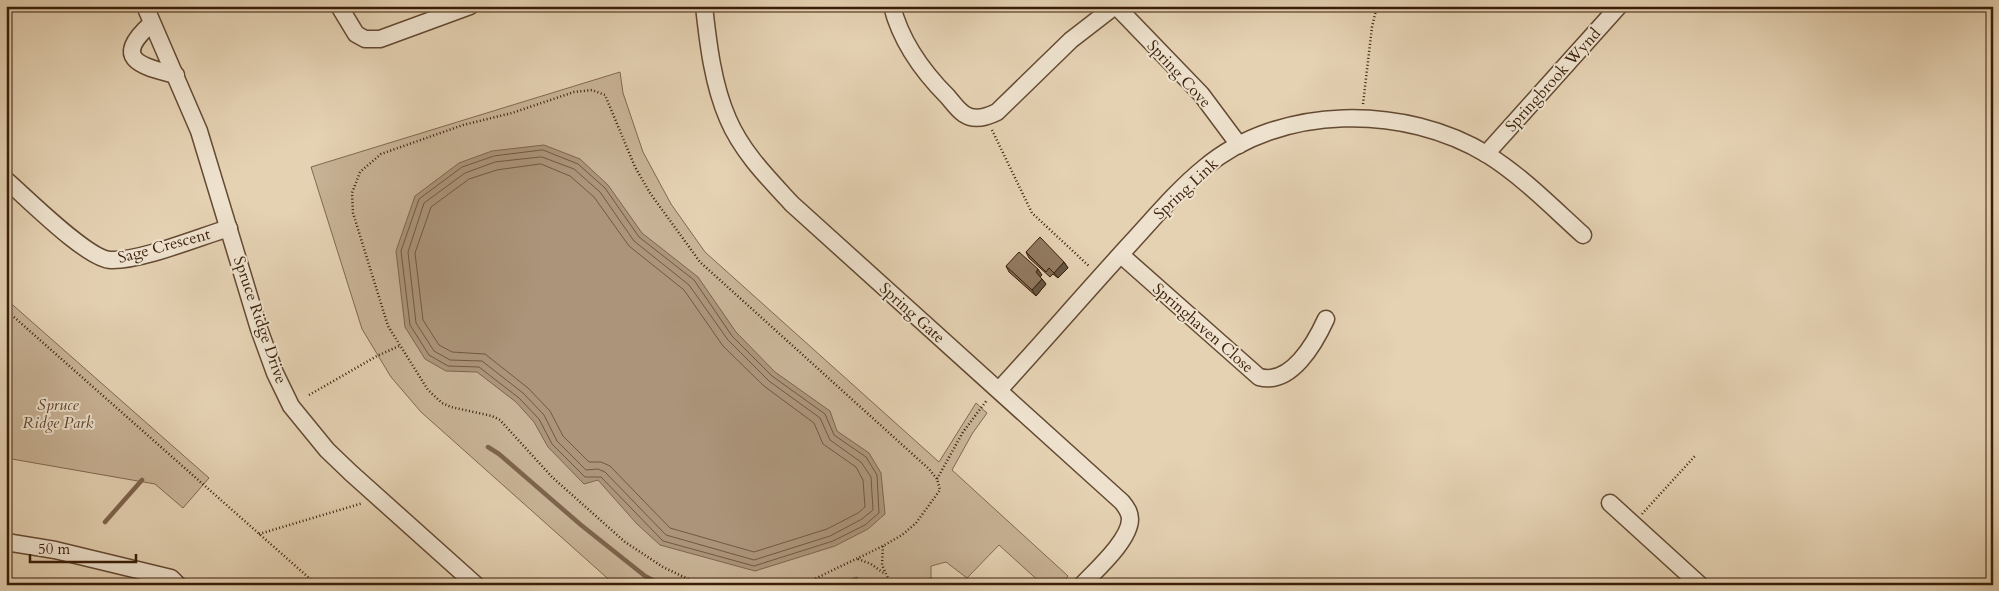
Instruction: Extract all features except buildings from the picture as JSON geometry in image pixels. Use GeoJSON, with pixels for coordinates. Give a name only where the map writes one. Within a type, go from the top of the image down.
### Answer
{"type":"FeatureCollection","features":[{"type":"Feature","properties":{"kind":"street","name":"Spruce Ridge Drive"},"geometry":{"type":"LineString","coordinates":[[145,6],[199,131],[260,329],[275,373],[291,406],[327,450],[476,585]]}},
{"type":"Feature","properties":{"kind":"street"},"geometry":{"type":"LineString","coordinates":[[339,6],[356,34],[373,40],[470,6]]}},
{"type":"Feature","properties":{"kind":"street","name":"Spring Gate"},"geometry":{"type":"LineString","coordinates":[[704,6],[716,80],[728,118],[747,152],[792,204],[1000,390],[1122,502],[1128,511],[1130,520],[1121,542],[1082,585]]}},
{"type":"Feature","properties":{"kind":"street"},"geometry":{"type":"LineString","coordinates":[[892,6],[896,22],[905,42],[932,82],[965,115],[987,117],[1007,104],[1071,40],[1115,6]]}},
{"type":"Feature","properties":{"kind":"street","name":"Spring Cove"},"geometry":{"type":"LineString","coordinates":[[1115,6],[1200,94],[1239,145]]}},
{"type":"Feature","properties":{"kind":"street","name":"Springbrook Wynd"},"geometry":{"type":"LineString","coordinates":[[1486,154],[1619,6]]}},
{"type":"Feature","properties":{"kind":"street"},"geometry":{"type":"LineString","coordinates":[[152,23],[134,42],[132,47],[135,58],[145,68],[176,75]]}},
{"type":"Feature","properties":{"kind":"street","name":"Spring Link"},"geometry":{"type":"LineString","coordinates":[[1000,390],[1120,254],[1204,168],[1239,145],[1299,124],[1362,118],[1392,121],[1454,138],[1486,154],[1509,169],[1584,235]]}},
{"type":"Feature","properties":{"kind":"street","name":"Sage Crescent"},"geometry":{"type":"LineString","coordinates":[[6,180],[92,254],[110,261],[139,255],[229,228]]}},
{"type":"Feature","properties":{"kind":"street","name":"Springhaven Close"},"geometry":{"type":"LineString","coordinates":[[1120,254],[1259,377],[1268,380],[1290,371],[1312,345],[1326,319]]}},
{"type":"Feature","properties":{"kind":"street"},"geometry":{"type":"LineString","coordinates":[[1610,503],[1700,585]]}},
{"type":"Feature","properties":{"kind":"street"},"geometry":{"type":"LineString","coordinates":[[6,542],[55,550],[171,578],[178,585]]}},
{"type":"Feature","properties":{"kind":"path"},"geometry":{"type":"LineString","coordinates":[[1362,118],[1372,27],[1377,6]]}},
{"type":"Feature","properties":{"kind":"path"},"geometry":{"type":"LineString","coordinates":[[701,585],[663,567],[625,542],[552,477],[500,420],[492,416],[451,407],[435,398],[399,346],[382,310],[352,213],[352,193],[360,172],[373,160],[390,150],[463,125],[512,113],[574,92],[592,90],[605,95],[634,167],[661,209],[700,262],[937,479],[940,490],[926,511],[902,535],[802,585]]}},
{"type":"Feature","properties":{"kind":"path"},"geometry":{"type":"LineString","coordinates":[[987,117],[997,144],[1032,213],[1100,277]]}},
{"type":"Feature","properties":{"kind":"path"},"geometry":{"type":"LineString","coordinates":[[6,310],[317,585]]}},
{"type":"Feature","properties":{"kind":"path"},"geometry":{"type":"LineString","coordinates":[[309,395],[399,346]]}},
{"type":"Feature","properties":{"kind":"path"},"geometry":{"type":"LineString","coordinates":[[937,479],[974,416],[988,398],[1000,390]]}},
{"type":"Feature","properties":{"kind":"path"},"geometry":{"type":"LineString","coordinates":[[1633,524],[1695,456]]}},
{"type":"Feature","properties":{"kind":"path"},"geometry":{"type":"LineString","coordinates":[[260,534],[378,498]]}},
{"type":"Feature","properties":{"kind":"path"},"geometry":{"type":"LineString","coordinates":[[882,546],[882,565],[891,585]]}},
{"type":"Feature","properties":{"kind":"path"},"geometry":{"type":"LineString","coordinates":[[857,559],[879,568],[888,577]]}},
{"type":"Feature","properties":{"kind":"green space"},"geometry":{"type":"Polygon","coordinates":[[[620,72],[623,93],[643,152],[671,204],[705,252],[939,462],[976,403],[987,413],[972,434],[952,470],[1068,576],[1062,585],[1043,585],[999,545],[967,578],[946,562],[931,566],[931,585],[615,585],[421,412],[391,377],[362,329],[311,167],[620,72]]]}},
{"type":"Feature","properties":{"kind":"green space","name":"Spruce Ridge Park"},"geometry":{"type":"Polygon","coordinates":[[[6,299],[209,478],[183,508],[155,484],[6,458],[6,299]]]}},
{"type":"Feature","properties":{"kind":"water"},"geometry":{"type":"Polygon","coordinates":[[[544,145],[580,159],[608,185],[642,233],[698,277],[736,332],[775,372],[830,411],[837,431],[869,453],[881,473],[885,514],[868,529],[835,546],[755,571],[660,545],[637,524],[598,480],[584,484],[548,447],[534,422],[516,402],[477,372],[446,371],[425,359],[405,327],[396,251],[415,196],[459,163],[492,151],[544,145]]]}},
{"type":"Feature","properties":{"kind":"waterway"},"geometry":{"type":"LineString","coordinates":[[488,447],[499,454],[581,525],[645,576],[662,585]]}},
{"type":"Feature","properties":{"kind":"waterway"},"geometry":{"type":"LineString","coordinates":[[105,522],[142,480]]}},
{"type":"Feature","properties":{"kind":"waterway"},"geometry":{"type":"LineString","coordinates":[[843,585],[856,579]]}}]}
